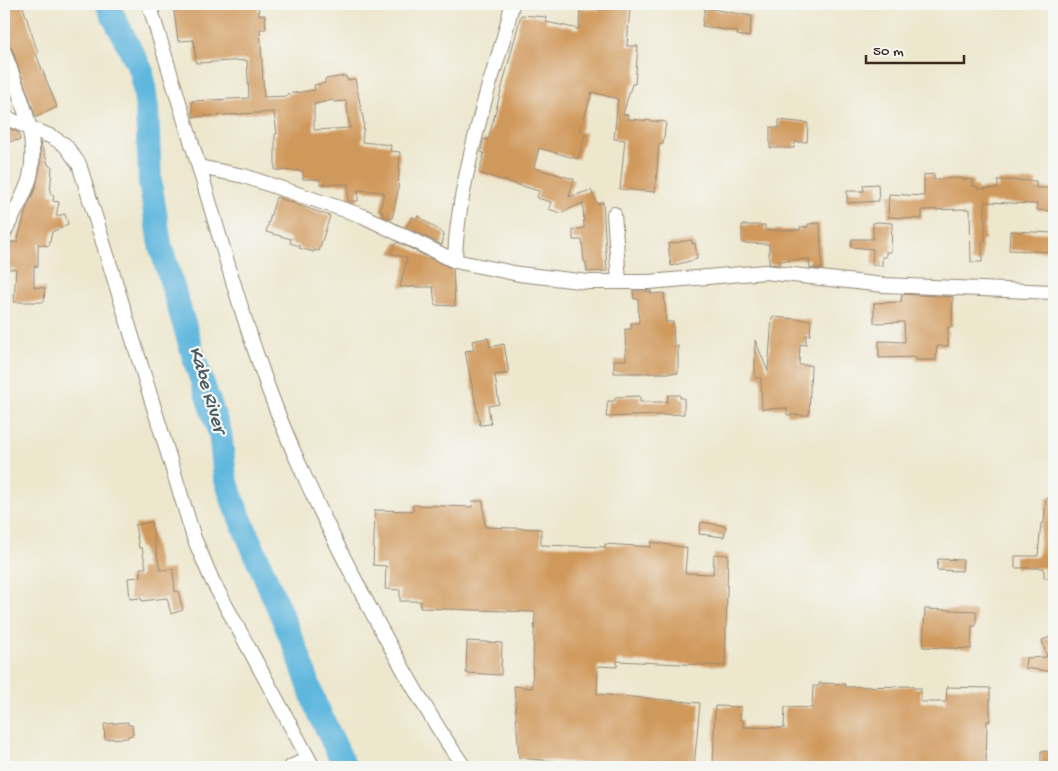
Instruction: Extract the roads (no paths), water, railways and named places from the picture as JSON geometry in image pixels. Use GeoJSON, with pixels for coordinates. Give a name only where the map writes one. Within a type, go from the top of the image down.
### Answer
{"type":"FeatureCollection","features":[{"type":"Feature","properties":{"kind":"street"},"geometry":{"type":"LineString","coordinates":[[149,4],[258,360],[295,458],[337,546],[379,626],[434,722],[464,767]]}},
{"type":"Feature","properties":{"kind":"street"},"geometry":{"type":"LineString","coordinates":[[455,261],[456,235],[470,166],[486,94],[512,4]]}},
{"type":"Feature","properties":{"kind":"street"},"geometry":{"type":"LineString","coordinates":[[4,52],[30,127],[30,177],[4,233]]}},
{"type":"Feature","properties":{"kind":"street"},"geometry":{"type":"LineString","coordinates":[[4,117],[30,127],[66,145],[79,164],[194,538],[212,580],[310,763],[291,767]]}},
{"type":"Feature","properties":{"kind":"street"},"geometry":{"type":"LineString","coordinates":[[198,167],[244,176],[363,216],[455,261],[519,274],[588,282],[649,282],[765,272],[884,284],[1054,292]]}},
{"type":"Feature","properties":{"kind":"street"},"geometry":{"type":"LineString","coordinates":[[614,214],[619,281]]}},
{"type":"Feature","properties":{"kind":"waterway","name":"Kabe River"},"geometry":{"type":"LineString","coordinates":[[107,4],[142,72],[147,109],[150,182],[160,244],[196,364],[220,433],[225,477],[234,504],[299,656],[315,704],[345,767]]}}]}
